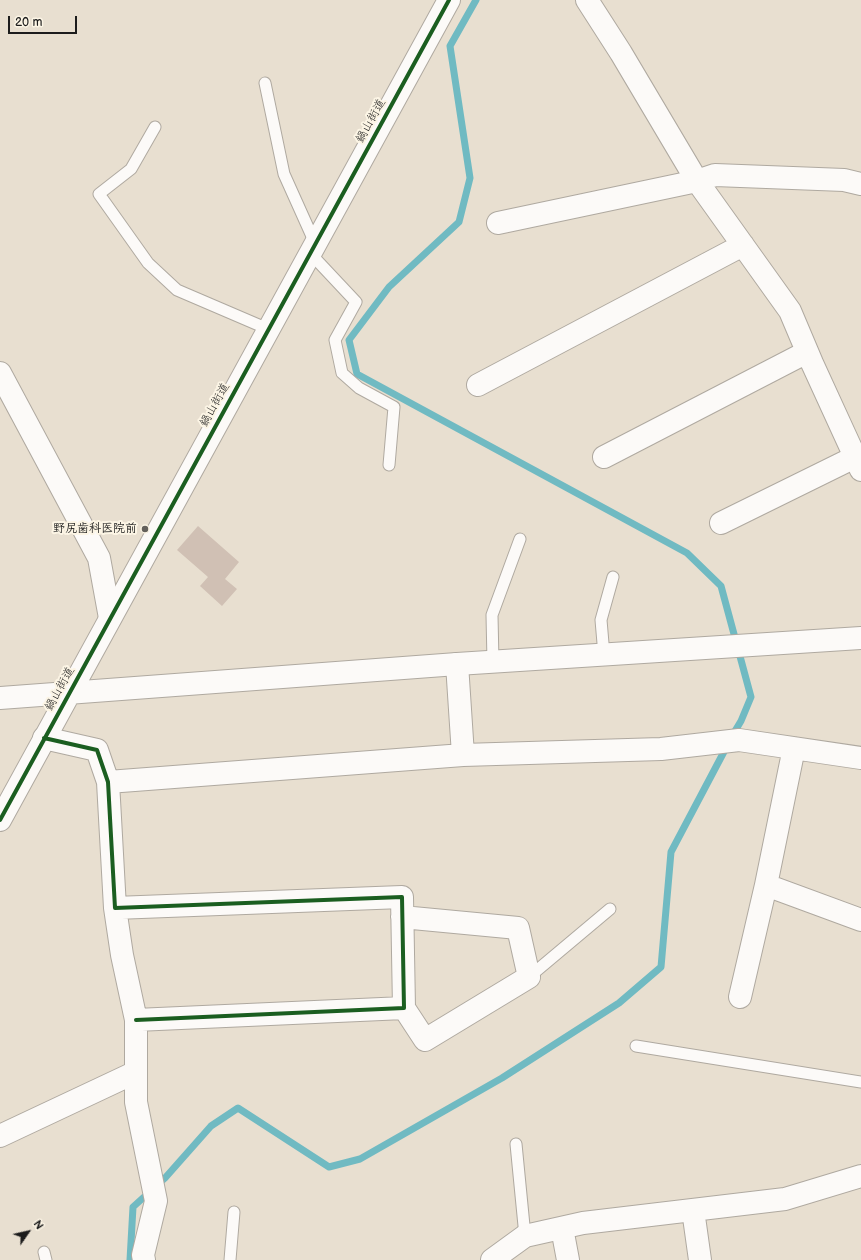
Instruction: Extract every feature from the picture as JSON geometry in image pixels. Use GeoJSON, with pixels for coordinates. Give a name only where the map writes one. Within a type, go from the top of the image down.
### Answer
{"type":"FeatureCollection","features":[{"type":"Feature","properties":{"kind":"street","name":"鍋山街道"},"geometry":{"type":"LineString","coordinates":[[0,820],[448,0]]}},
{"type":"Feature","properties":{"kind":"street"},"geometry":{"type":"LineString","coordinates":[[587,0],[621,53],[697,181],[790,310],[807,352],[856,448],[721,523]]}},
{"type":"Feature","properties":{"kind":"street"},"geometry":{"type":"LineString","coordinates":[[498,224],[697,181],[715,175],[844,180],[861,184]]}},
{"type":"Feature","properties":{"kind":"street"},"geometry":{"type":"LineString","coordinates":[[478,385],[743,245]]}},
{"type":"Feature","properties":{"kind":"street"},"geometry":{"type":"LineString","coordinates":[[604,457],[807,352]]}},
{"type":"Feature","properties":{"kind":"street"},"geometry":{"type":"LineString","coordinates":[[0,373],[99,558],[110,618]]}},
{"type":"Feature","properties":{"kind":"street"},"geometry":{"type":"LineString","coordinates":[[0,698],[457,664],[861,638]]}},
{"type":"Feature","properties":{"kind":"street"},"geometry":{"type":"LineString","coordinates":[[457,664],[463,755]]}},
{"type":"Feature","properties":{"kind":"street"},"geometry":{"type":"LineString","coordinates":[[44,738],[97,750],[108,782],[115,908],[122,955],[136,1020],[136,1102],[156,1201],[143,1255],[144,1260]]}},
{"type":"Feature","properties":{"kind":"street"},"geometry":{"type":"LineString","coordinates":[[108,782],[463,755],[661,749],[739,740],[861,758]]}},
{"type":"Feature","properties":{"kind":"street"},"geometry":{"type":"LineString","coordinates":[[740,996],[766,885],[794,748]]}},
{"type":"Feature","properties":{"kind":"street"},"geometry":{"type":"LineString","coordinates":[[766,885],[861,920]]}},
{"type":"Feature","properties":{"kind":"street"},"geometry":{"type":"LineString","coordinates":[[115,908],[402,897],[402,917],[404,1008],[425,1040],[529,977],[518,928],[402,917]]}},
{"type":"Feature","properties":{"kind":"street"},"geometry":{"type":"LineString","coordinates":[[136,1020],[404,1008]]}},
{"type":"Feature","properties":{"kind":"street"},"geometry":{"type":"LineString","coordinates":[[0,1136],[136,1072]]}},
{"type":"Feature","properties":{"kind":"street"},"geometry":{"type":"LineString","coordinates":[[492,1260],[525,1236],[583,1223],[785,1199],[861,1176]]}},
{"type":"Feature","properties":{"kind":"street"},"geometry":{"type":"LineString","coordinates":[[693,1210],[700,1260]]}},
{"type":"Feature","properties":{"kind":"street"},"geometry":{"type":"LineString","coordinates":[[562,1228],[568,1260]]}},
{"type":"Feature","properties":{"kind":"lane"},"geometry":{"type":"LineString","coordinates":[[265,83],[284,174],[313,248],[356,302],[335,340],[342,373],[359,388],[394,407],[389,465]]}},
{"type":"Feature","properties":{"kind":"lane"},"geometry":{"type":"LineString","coordinates":[[154,127],[131,169],[99,194],[148,263],[177,290],[268,329]]}},
{"type":"Feature","properties":{"kind":"lane"},"geometry":{"type":"LineString","coordinates":[[493,662],[492,615],[520,539]]}},
{"type":"Feature","properties":{"kind":"lane"},"geometry":{"type":"LineString","coordinates":[[604,655],[601,620],[612,577]]}},
{"type":"Feature","properties":{"kind":"lane"},"geometry":{"type":"LineString","coordinates":[[529,977],[610,909]]}},
{"type":"Feature","properties":{"kind":"lane"},"geometry":{"type":"LineString","coordinates":[[636,1046],[861,1082]]}},
{"type":"Feature","properties":{"kind":"lane"},"geometry":{"type":"LineString","coordinates":[[516,1144],[525,1236]]}},
{"type":"Feature","properties":{"kind":"lane"},"geometry":{"type":"LineString","coordinates":[[230,1260],[234,1212]]}},
{"type":"Feature","properties":{"kind":"building"},"geometry":{"type":"Polygon","coordinates":[[[198,526],[239,562],[225,579],[237,589],[222,606],[200,586],[208,577],[177,550],[198,526]]]}},
{"type":"Feature","properties":{"kind":"waterway"},"geometry":{"type":"LineString","coordinates":[[476,0],[450,46],[470,178],[459,222],[389,287],[349,340],[357,374],[687,553],[721,586],[751,697],[741,721],[732,736]]}},
{"type":"Feature","properties":{"kind":"waterway"},"geometry":{"type":"LineString","coordinates":[[130,1260],[133,1207],[165,1178],[211,1126],[238,1108],[329,1167],[360,1159],[502,1078],[619,1003],[661,967],[671,852],[727,746]]}},
{"type":"Feature","properties":{"kind":"cycle path"},"geometry":{"type":"LineString","coordinates":[[0,820],[449,0]]}},
{"type":"Feature","properties":{"kind":"cycle path"},"geometry":{"type":"LineString","coordinates":[[44,738],[97,750],[108,782],[115,908],[402,897],[404,1008],[136,1020]]}},
{"type":"Feature","properties":{"kind":"place","name":"野尻歯科医院前"},"geometry":{"type":"Point","coordinates":[145,529]}}]}
